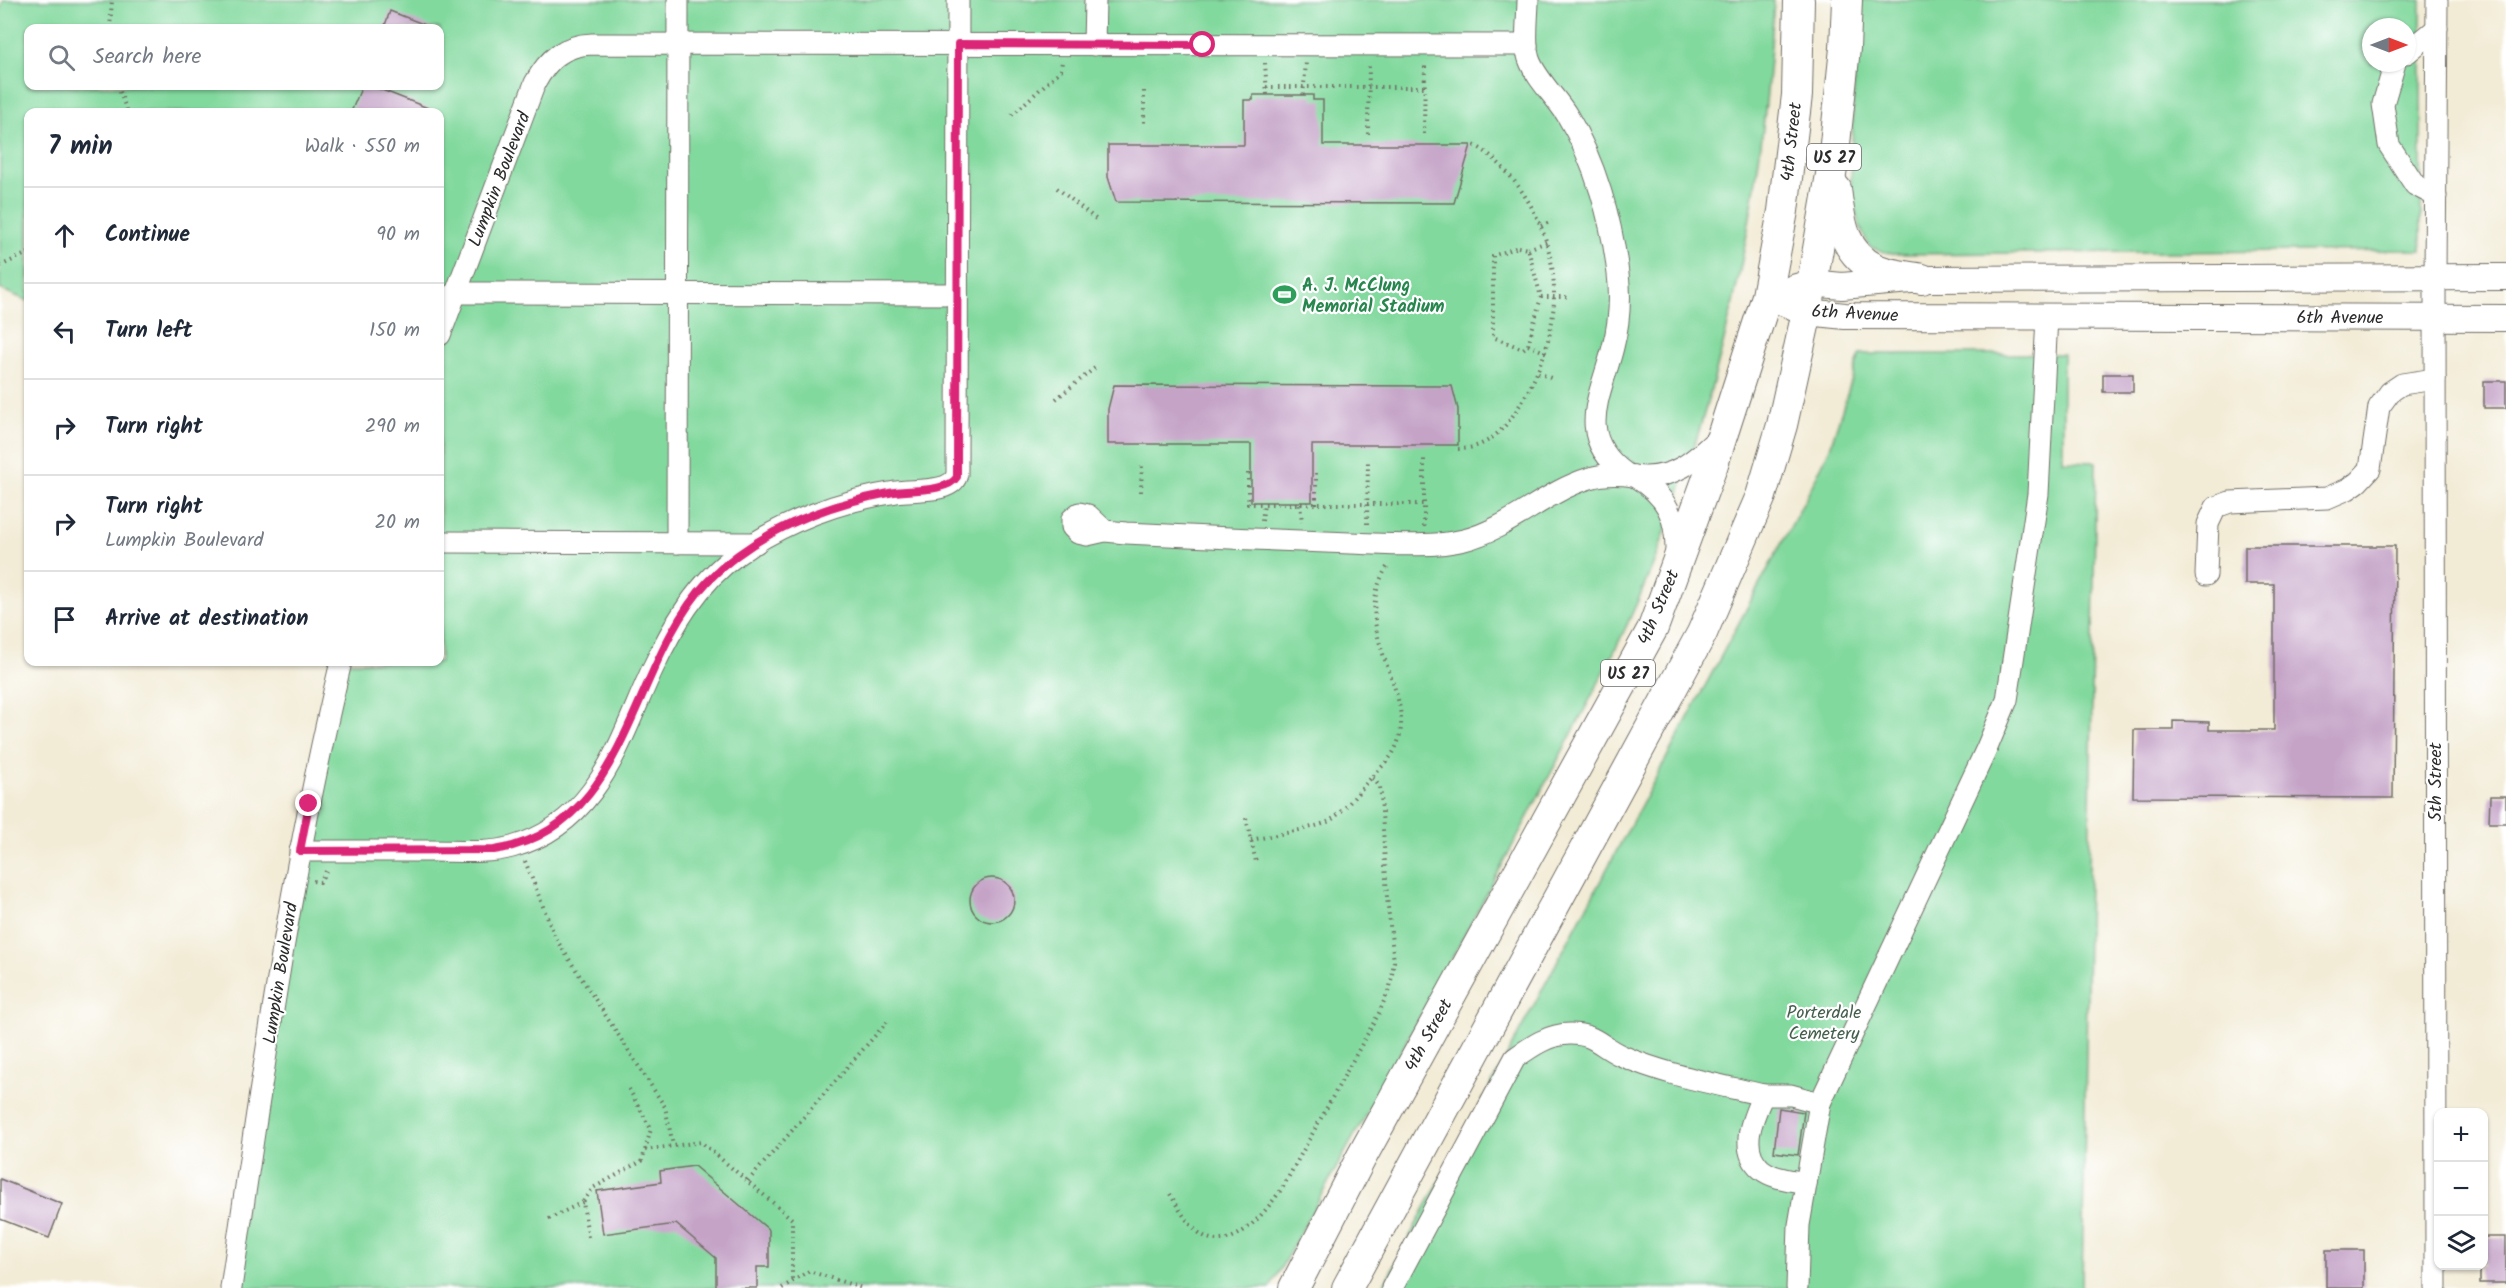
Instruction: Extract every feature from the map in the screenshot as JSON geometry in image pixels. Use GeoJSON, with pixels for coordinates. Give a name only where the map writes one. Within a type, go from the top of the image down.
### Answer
{"type":"FeatureCollection","features":[{"type":"Feature","properties":{"kind":"highway","name":"4th Street"},"geometry":{"type":"LineString","coordinates":[[1294,1288],[1361,1158],[1653,628],[1723,433],[1767,296],[1784,211],[1797,95],[1799,0]]}},
{"type":"Feature","properties":{"kind":"highway","name":"US 27"},"geometry":{"type":"LineString","coordinates":[[1347,1288],[1702,633],[1761,496],[1782,425],[1807,312],[1833,163],[1845,48],[1847,0]]}},
{"type":"Feature","properties":{"kind":"highway"},"geometry":{"type":"LineString","coordinates":[[1833,163],[1840,227],[1855,253],[1876,269],[1922,279]]}},
{"type":"Feature","properties":{"kind":"main road","name":"6th Avenue"},"geometry":{"type":"LineString","coordinates":[[1767,296],[1811,283],[1842,286],[1922,279],[2506,278]]}},
{"type":"Feature","properties":{"kind":"main road","name":"6th Avenue"},"geometry":{"type":"LineString","coordinates":[[1767,296],[1807,312],[1845,316],[2506,318]]}},
{"type":"Feature","properties":{"kind":"street"},"geometry":{"type":"LineString","coordinates":[[677,543],[678,0]]}},
{"type":"Feature","properties":{"kind":"street"},"geometry":{"type":"LineString","coordinates":[[300,851],[494,850],[524,843],[552,829],[582,802],[608,770],[622,744],[660,655],[691,602],[722,567],[756,543],[786,527],[843,504],[888,493],[944,487],[955,480],[957,474],[958,0]]}},
{"type":"Feature","properties":{"kind":"street"},"geometry":{"type":"LineString","coordinates":[[1095,0],[1095,45]]}},
{"type":"Feature","properties":{"kind":"street"},"geometry":{"type":"LineString","coordinates":[[1528,0],[1527,54],[1532,65],[1568,116],[1586,154],[1615,253],[1619,297],[1614,343],[1595,410],[1594,453],[1591,462],[1569,486]]}},
{"type":"Feature","properties":{"kind":"street","name":"5th Street"},"geometry":{"type":"LineString","coordinates":[[2436,1288],[2437,0]]}},
{"type":"Feature","properties":{"kind":"street"},"geometry":{"type":"LineString","coordinates":[[2416,46],[2437,28]]}},
{"type":"Feature","properties":{"kind":"street","name":"Lumpkin Boulevard"},"geometry":{"type":"LineString","coordinates":[[444,323],[540,74],[558,53],[582,44],[678,44]]}},
{"type":"Feature","properties":{"kind":"street"},"geometry":{"type":"LineString","coordinates":[[678,44],[1527,45]]}},
{"type":"Feature","properties":{"kind":"street"},"geometry":{"type":"LineString","coordinates":[[2392,72],[2383,104],[2389,145],[2415,185],[2436,196]]}},
{"type":"Feature","properties":{"kind":"street"},"geometry":{"type":"LineString","coordinates":[[455,293],[957,294]]}},
{"type":"Feature","properties":{"kind":"street"},"geometry":{"type":"LineString","coordinates":[[1797,1288],[1799,1225],[1820,1103],[1986,750],[2007,700],[2038,494],[2047,317]]}},
{"type":"Feature","properties":{"kind":"street"},"geometry":{"type":"LineString","coordinates":[[2206,574],[2208,524],[2216,507],[2230,502],[2327,498],[2348,489],[2370,469],[2379,407],[2390,392],[2402,384],[2435,379]]}},
{"type":"Feature","properties":{"kind":"street"},"geometry":{"type":"LineString","coordinates":[[1595,433],[1601,451],[1614,466],[1655,491],[1668,507],[1674,531],[1676,565]]}},
{"type":"Feature","properties":{"kind":"street"},"geometry":{"type":"LineString","coordinates":[[1105,531],[1399,544],[1460,541],[1498,528],[1569,486],[1599,475],[1660,476],[1682,469],[1693,462],[1723,433]]}},
{"type":"Feature","properties":{"kind":"street"},"geometry":{"type":"LineString","coordinates":[[444,542],[756,543]]}},
{"type":"Feature","properties":{"kind":"street","name":"Lumpkin Boulevard"},"geometry":{"type":"LineString","coordinates":[[231,1288],[300,851],[340,666]]}},
{"type":"Feature","properties":{"kind":"street"},"geometry":{"type":"LineString","coordinates":[[1392,1288],[1515,1058],[1540,1041],[1567,1034],[1588,1035],[1620,1054],[1674,1072],[1763,1095],[1791,1095],[1820,1103]]}},
{"type":"Feature","properties":{"kind":"street"},"geometry":{"type":"LineString","coordinates":[[1763,1095],[1751,1121],[1749,1149],[1761,1169],[1777,1177],[1806,1183]]}},
{"type":"Feature","properties":{"kind":"path"},"geometry":{"type":"LineString","coordinates":[[110,24],[112,0]]}},
{"type":"Feature","properties":{"kind":"path"},"geometry":{"type":"LineString","coordinates":[[1012,115],[1061,70],[1062,59]]}},
{"type":"Feature","properties":{"kind":"path"},"geometry":{"type":"LineString","coordinates":[[1265,59],[1267,95]]}},
{"type":"Feature","properties":{"kind":"path"},"geometry":{"type":"LineString","coordinates":[[1303,95],[1307,59]]}},
{"type":"Feature","properties":{"kind":"path"},"geometry":{"type":"LineString","coordinates":[[1368,134],[1369,60]]}},
{"type":"Feature","properties":{"kind":"path"},"geometry":{"type":"LineString","coordinates":[[1424,134],[1425,60]]}},
{"type":"Feature","properties":{"kind":"path"},"geometry":{"type":"LineString","coordinates":[[1266,87],[1425,87]]}},
{"type":"Feature","properties":{"kind":"path"},"geometry":{"type":"LineString","coordinates":[[119,90],[125,108]]}},
{"type":"Feature","properties":{"kind":"path"},"geometry":{"type":"LineString","coordinates":[[1144,91],[1144,126]]}},
{"type":"Feature","properties":{"kind":"path"},"geometry":{"type":"LineString","coordinates":[[1458,448],[1469,448],[1484,443],[1501,430],[1517,410],[1547,352],[1552,325],[1553,272],[1541,226],[1529,203],[1508,173],[1487,153],[1471,144]]}},
{"type":"Feature","properties":{"kind":"path"},"geometry":{"type":"LineString","coordinates":[[1057,188],[1097,220]]}},
{"type":"Feature","properties":{"kind":"path"},"geometry":{"type":"LineString","coordinates":[[1541,226],[1552,221]]}},
{"type":"Feature","properties":{"kind":"path"},"geometry":{"type":"LineString","coordinates":[[1547,242],[1528,249],[1518,247],[1493,256],[1493,337],[1521,348],[1528,345],[1547,352]]}},
{"type":"Feature","properties":{"kind":"path"},"geometry":{"type":"LineString","coordinates":[[1528,249],[1541,297],[1528,345]]}},
{"type":"Feature","properties":{"kind":"path"},"geometry":{"type":"LineString","coordinates":[[0,266],[24,255]]}},
{"type":"Feature","properties":{"kind":"path"},"geometry":{"type":"LineString","coordinates":[[1541,297],[1570,297]]}},
{"type":"Feature","properties":{"kind":"path"},"geometry":{"type":"LineString","coordinates":[[1056,399],[1096,367]]}},
{"type":"Feature","properties":{"kind":"path"},"geometry":{"type":"LineString","coordinates":[[1538,373],[1551,378]]}},
{"type":"Feature","properties":{"kind":"path"},"geometry":{"type":"LineString","coordinates":[[1367,543],[1368,459]]}},
{"type":"Feature","properties":{"kind":"path"},"geometry":{"type":"LineString","coordinates":[[1424,459],[1424,543]]}},
{"type":"Feature","properties":{"kind":"path"},"geometry":{"type":"LineString","coordinates":[[1141,492],[1142,464]]}},
{"type":"Feature","properties":{"kind":"path"},"geometry":{"type":"LineString","coordinates":[[1248,473],[1248,504],[1424,504]]}},
{"type":"Feature","properties":{"kind":"path"},"geometry":{"type":"LineString","coordinates":[[1316,473],[1316,504]]}},
{"type":"Feature","properties":{"kind":"path"},"geometry":{"type":"LineString","coordinates":[[1251,840],[1329,821],[1388,760],[1399,738],[1400,708],[1378,639],[1375,603],[1380,577],[1395,555],[1399,544]]}},
{"type":"Feature","properties":{"kind":"path"},"geometry":{"type":"LineString","coordinates":[[1170,1194],[1192,1226],[1209,1238],[1224,1240],[1250,1226],[1271,1204],[1283,1187],[1382,1006],[1390,987],[1394,962],[1387,897],[1381,795],[1380,787],[1372,777]]}},
{"type":"Feature","properties":{"kind":"path"},"geometry":{"type":"LineString","coordinates":[[1246,818],[1256,862]]}},
{"type":"Feature","properties":{"kind":"path"},"geometry":{"type":"LineString","coordinates":[[524,858],[556,939],[665,1107],[673,1146]]}},
{"type":"Feature","properties":{"kind":"path"},"geometry":{"type":"LineString","coordinates":[[748,1181],[887,1022]]}},
{"type":"Feature","properties":{"kind":"path"},"geometry":{"type":"LineString","coordinates":[[549,1219],[583,1202],[593,1188],[642,1161],[651,1129],[629,1089]]}},
{"type":"Feature","properties":{"kind":"path"},"geometry":{"type":"LineString","coordinates":[[645,1150],[701,1142],[792,1219],[792,1281]]}},
{"type":"Feature","properties":{"kind":"path"},"geometry":{"type":"LineString","coordinates":[[583,1202],[588,1237]]}},
{"type":"Feature","properties":{"kind":"path"},"geometry":{"type":"LineString","coordinates":[[782,1288],[809,1271],[862,1288]]}},
{"type":"Feature","properties":{"kind":"green space"},"geometry":{"type":"Polygon","coordinates":[[[4,0],[1774,0],[1761,143],[1738,282],[1703,418],[1657,554],[1615,651],[1582,714],[1468,928],[1270,1288],[231,1288],[340,666],[444,666],[444,108],[24,108],[24,299],[0,289],[0,9],[4,0]]]}},
{"type":"Feature","properties":{"kind":"green space"},"geometry":{"type":"Polygon","coordinates":[[[1856,0],[2421,0],[2421,250],[1892,254],[1869,247],[1858,221],[1851,187],[1856,0]]]}},
{"type":"Feature","properties":{"kind":"green space","name":"Porterdale Cemetery"},"geometry":{"type":"Polygon","coordinates":[[[1860,354],[2063,354],[2063,461],[2096,462],[2082,1288],[1382,1288],[1807,496],[1830,448],[1860,354]]]}},
{"type":"Feature","properties":{"kind":"building"},"geometry":{"type":"Polygon","coordinates":[[[390,11],[423,24],[385,24],[390,11]]]}},
{"type":"Feature","properties":{"kind":"building"},"geometry":{"type":"Polygon","coordinates":[[[360,90],[382,90],[428,108],[353,108],[360,90]]]}},
{"type":"Feature","properties":{"kind":"building"},"geometry":{"type":"Polygon","coordinates":[[[1253,95],[1313,95],[1313,100],[1323,100],[1323,145],[1471,145],[1454,203],[1116,202],[1108,177],[1108,145],[1244,145],[1244,100],[1253,100],[1253,95]]]}},
{"type":"Feature","properties":{"kind":"building"},"geometry":{"type":"Polygon","coordinates":[[[2103,374],[2133,374],[2133,392],[2103,392],[2103,374]]]}},
{"type":"Feature","properties":{"kind":"building"},"geometry":{"type":"Polygon","coordinates":[[[2484,381],[2506,381],[2506,408],[2484,408],[2484,381]]]}},
{"type":"Feature","properties":{"kind":"building"},"geometry":{"type":"Polygon","coordinates":[[[1114,385],[1452,386],[1458,409],[1458,445],[1312,445],[1312,502],[1251,502],[1251,444],[1108,444],[1108,409],[1114,385]]]}},
{"type":"Feature","properties":{"kind":"building"},"geometry":{"type":"Polygon","coordinates":[[[2245,546],[2395,546],[2393,798],[2133,797],[2134,730],[2173,730],[2173,721],[2209,722],[2209,730],[2274,730],[2274,584],[2245,584],[2245,546]]]}},
{"type":"Feature","properties":{"kind":"building"},"geometry":{"type":"Polygon","coordinates":[[[2490,796],[2506,796],[2506,823],[2489,823],[2490,796]]]}},
{"type":"Feature","properties":{"kind":"building"},"geometry":{"type":"Polygon","coordinates":[[[992,878],[1001,879],[1008,884],[1013,891],[1013,909],[1008,916],[1001,921],[992,922],[983,921],[976,916],[971,909],[970,900],[971,891],[976,884],[983,879],[992,878]]]}},
{"type":"Feature","properties":{"kind":"building"},"geometry":{"type":"Polygon","coordinates":[[[1779,1108],[1804,1112],[1798,1155],[1774,1152],[1779,1108]]]}},
{"type":"Feature","properties":{"kind":"building"},"geometry":{"type":"Polygon","coordinates":[[[694,1166],[769,1230],[769,1267],[757,1267],[757,1288],[716,1288],[716,1258],[676,1224],[603,1234],[597,1191],[661,1182],[660,1171],[694,1166]]]}},
{"type":"Feature","properties":{"kind":"building"},"geometry":{"type":"Polygon","coordinates":[[[0,1179],[62,1204],[49,1238],[0,1219],[0,1179]]]}},
{"type":"Feature","properties":{"kind":"building"},"geometry":{"type":"Polygon","coordinates":[[[2488,1237],[2506,1237],[2506,1283],[2480,1283],[2480,1270],[2488,1270],[2488,1237]]]}},
{"type":"Feature","properties":{"kind":"building"},"geometry":{"type":"Polygon","coordinates":[[[2326,1250],[2364,1250],[2364,1288],[2326,1288],[2326,1250]]]}},
{"type":"Feature","properties":{"kind":"place","name":"A. J. McClung Memorial Stadium"},"geometry":{"type":"Point","coordinates":[1284,295]}},
{"type":"Feature","properties":{"kind":"route"},"geometry":{"type":"LineString","coordinates":[[309,804],[300,851],[494,850],[511,847],[539,837],[567,817],[594,789],[608,770],[622,744],[663,647],[691,602],[722,567],[756,543],[811,516],[868,497],[898,491],[948,486],[957,477],[958,44],[1203,45]]}}]}
